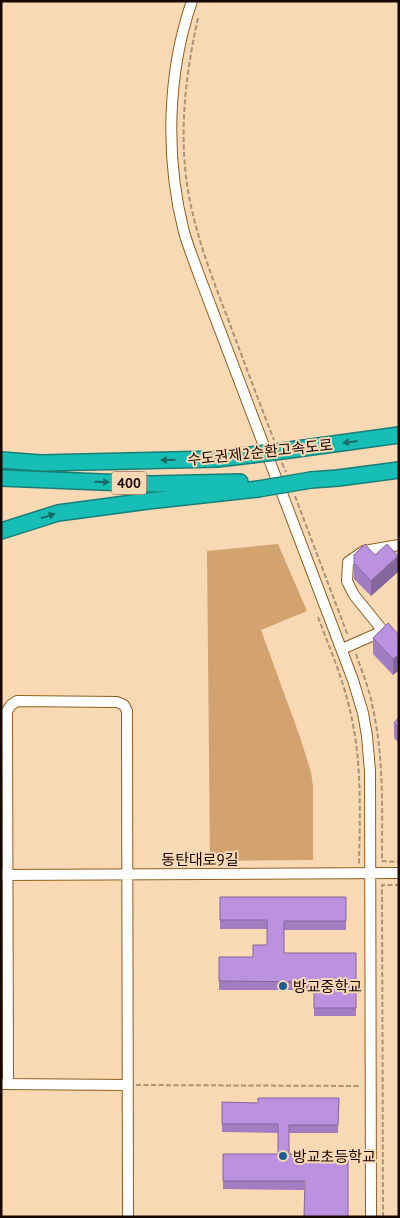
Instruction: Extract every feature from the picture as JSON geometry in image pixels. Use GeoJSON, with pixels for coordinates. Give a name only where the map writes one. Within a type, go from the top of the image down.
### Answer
{"type":"FeatureCollection","features":[{"type":"Feature","properties":{"kind":"highway","name":"수도권제2순환고속도로"},"geometry":{"type":"LineString","coordinates":[[1,460],[41,463],[207,460],[399,435]]}},
{"type":"Feature","properties":{"kind":"highway"},"geometry":{"type":"LineString","coordinates":[[1,531],[58,513],[257,486],[399,470]]}},
{"type":"Feature","properties":{"kind":"highway","name":"수도권제2순환고속도로"},"geometry":{"type":"LineString","coordinates":[[1,478],[257,486]]}},
{"type":"Feature","properties":{"kind":"street"},"geometry":{"type":"LineString","coordinates":[[192,1],[178,56],[174,81],[172,117],[172,152],[184,232],[202,284],[342,649],[363,713],[367,736],[370,771],[371,873],[371,1217]]}},
{"type":"Feature","properties":{"kind":"street"},"geometry":{"type":"LineString","coordinates":[[342,649],[383,631],[354,595],[346,581],[348,562],[364,551],[399,546]]}},
{"type":"Feature","properties":{"kind":"street"},"geometry":{"type":"LineString","coordinates":[[128,1085],[5,1084],[4,875],[7,711],[17,701],[117,702],[124,705],[127,712],[127,874],[128,1085],[128,1217]]}},
{"type":"Feature","properties":{"kind":"street","name":"동탄대로9길"},"geometry":{"type":"LineString","coordinates":[[4,875],[399,874]]}},
{"type":"Feature","properties":{"kind":"path"},"geometry":{"type":"LineString","coordinates":[[383,1217],[382,885],[399,885]]}},
{"type":"Feature","properties":{"kind":"path"},"geometry":{"type":"LineString","coordinates":[[128,1085],[359,1086]]}},
{"type":"Feature","properties":{"kind":"shaded area"},"geometry":{"type":"Polygon","coordinates":[[[278,544],[307,611],[261,630],[311,772],[313,787],[313,860],[210,861],[207,551],[278,544]]]}},
{"type":"Feature","properties":{"kind":"building"},"geometry":{"type":"Polygon","coordinates":[[[365,544],[375,555],[387,544],[398,556],[371,581],[354,563],[354,555],[365,544]]]}},
{"type":"Feature","properties":{"kind":"building"},"geometry":{"type":"Polygon","coordinates":[[[388,623],[399,633],[399,655],[393,659],[373,638],[388,623]]]}},
{"type":"Feature","properties":{"kind":"building"},"geometry":{"type":"Polygon","coordinates":[[[399,717],[399,728],[394,723],[399,717]]]}},
{"type":"Feature","properties":{"kind":"building"},"geometry":{"type":"Polygon","coordinates":[[[220,897],[346,897],[346,921],[284,921],[284,953],[356,953],[356,1008],[314,1008],[314,982],[219,981],[219,957],[253,957],[253,945],[267,945],[267,920],[220,920],[220,897]]]}},
{"type":"Feature","properties":{"kind":"building"},"geometry":{"type":"Polygon","coordinates":[[[258,1098],[339,1098],[338,1125],[289,1125],[289,1154],[305,1154],[305,1160],[348,1160],[348,1217],[304,1217],[305,1181],[223,1181],[223,1154],[278,1154],[278,1124],[222,1124],[222,1102],[258,1103],[258,1098]]]}},
{"type":"Feature","properties":{"kind":"place","name":"방교중학교"},"geometry":{"type":"Point","coordinates":[283,986]}},
{"type":"Feature","properties":{"kind":"place","name":"방교초등학교"},"geometry":{"type":"Point","coordinates":[283,1156]}}]}
